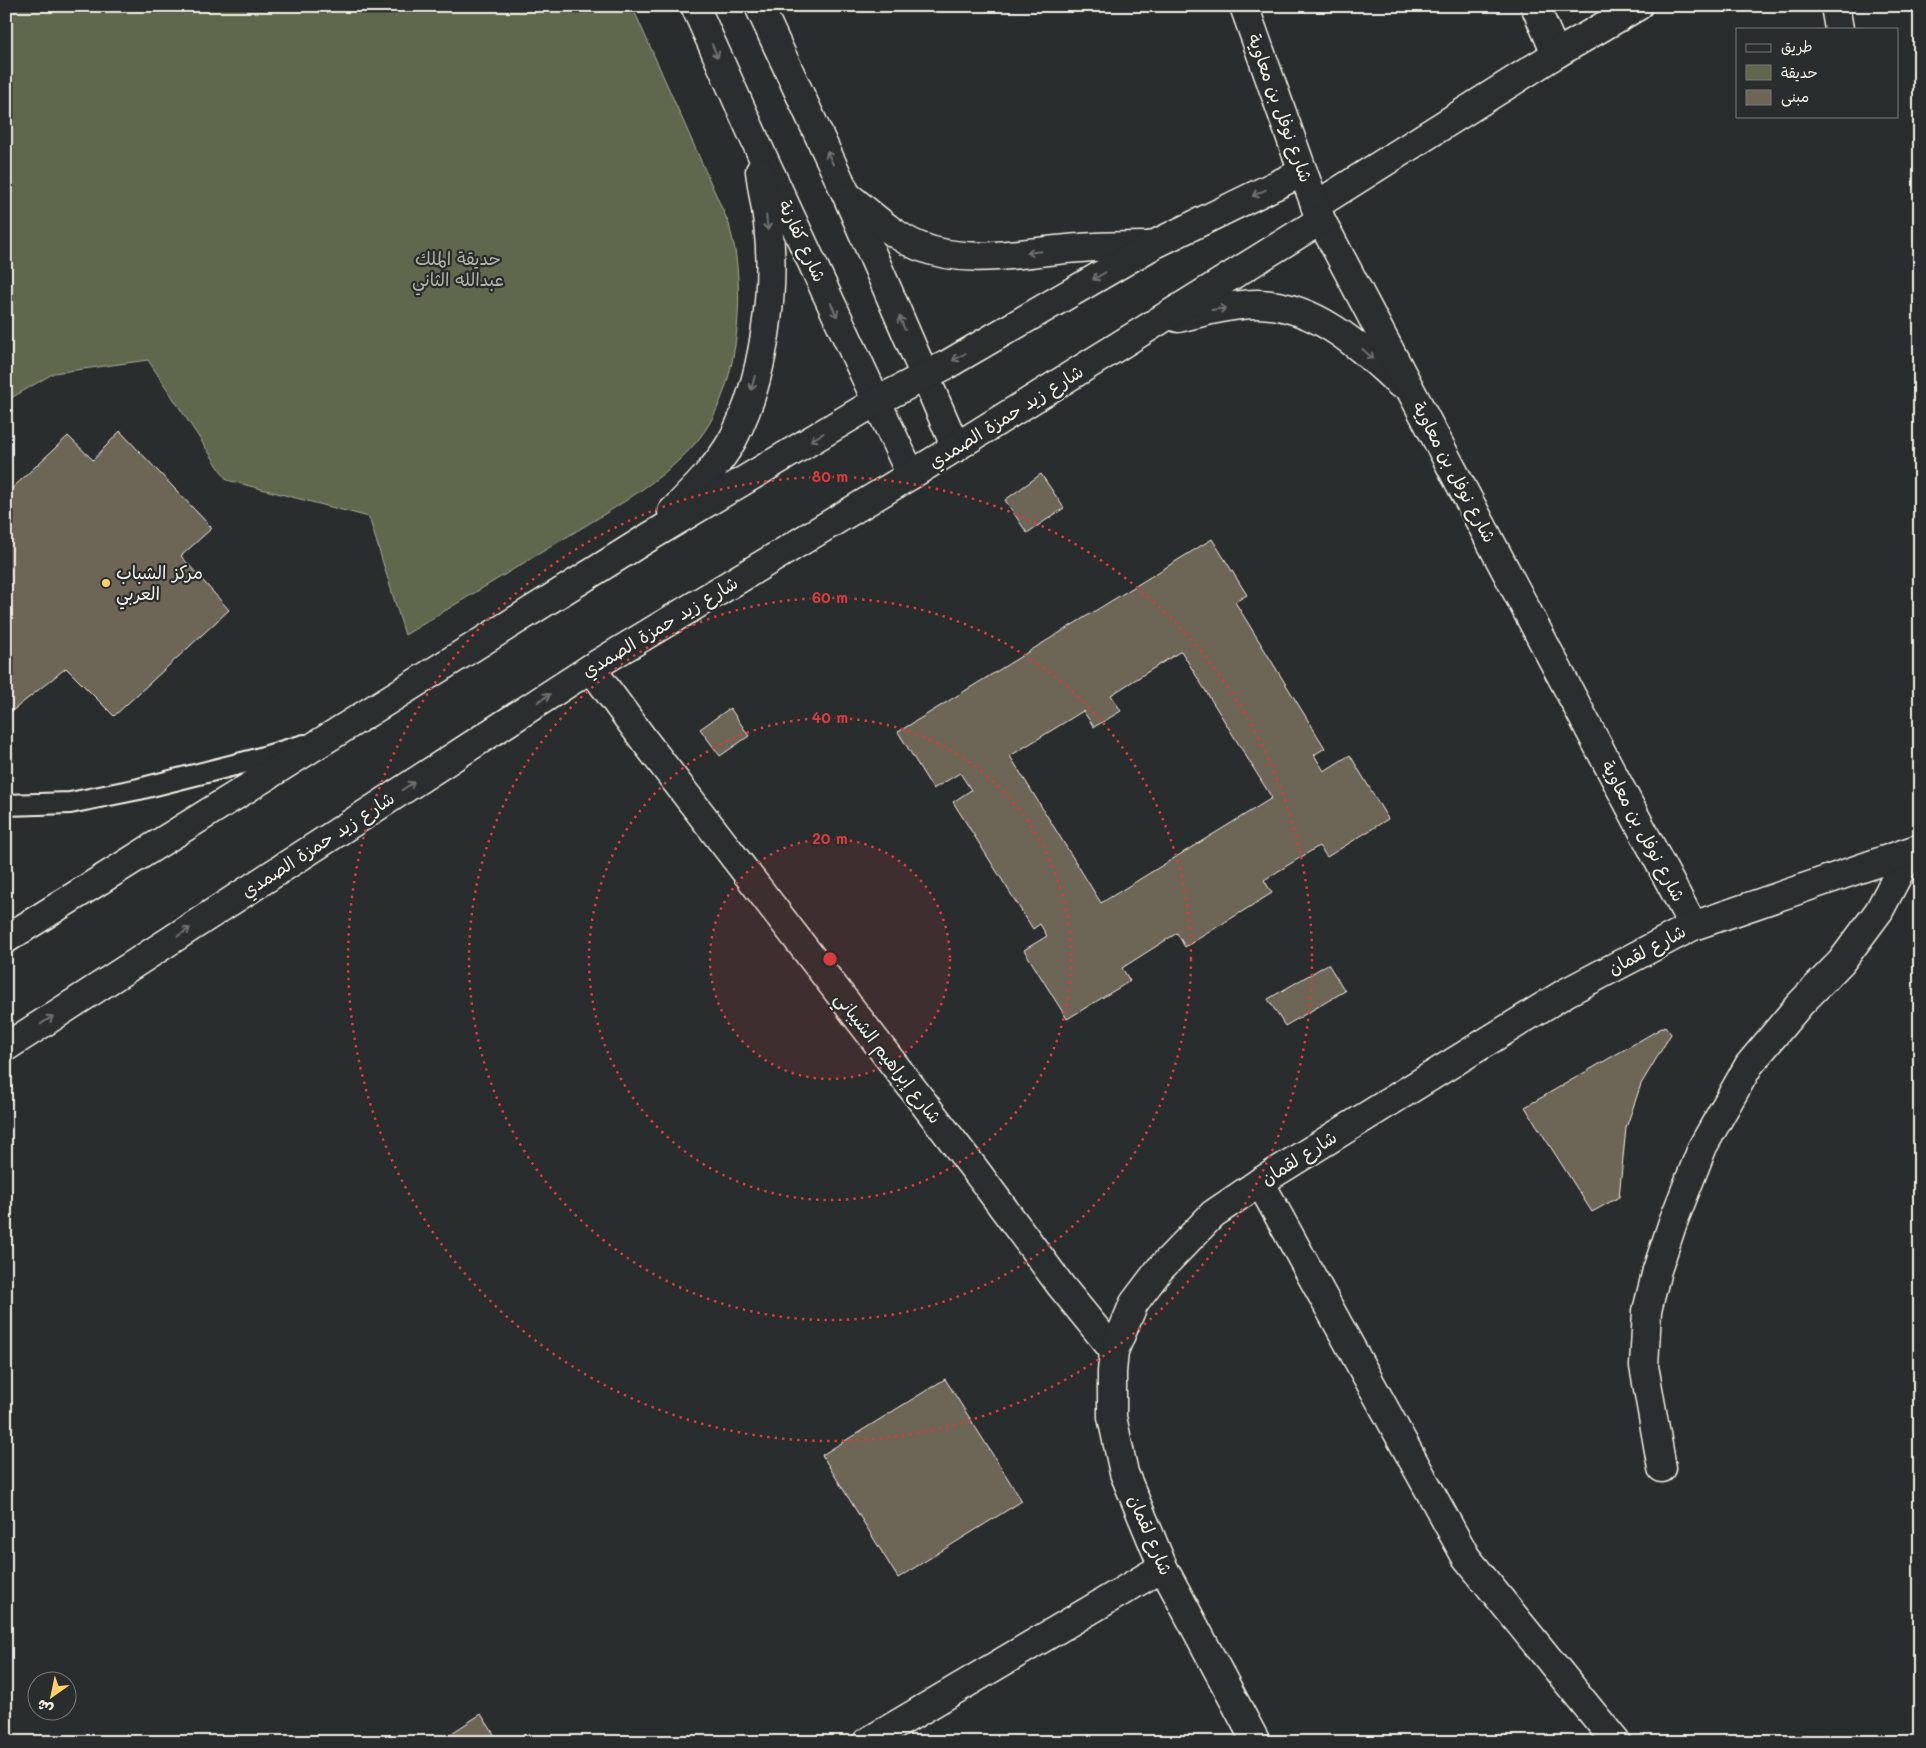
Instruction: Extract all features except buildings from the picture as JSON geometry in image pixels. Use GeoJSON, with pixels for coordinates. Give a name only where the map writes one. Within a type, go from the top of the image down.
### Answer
{"type":"FeatureCollection","features":[{"type":"Feature","properties":{"kind":"street","name":"شارع كفارنة"},"geometry":{"type":"LineString","coordinates":[[695,6],[755,140],[911,475]]}},
{"type":"Feature","properties":{"kind":"street"},"geometry":{"type":"LineString","coordinates":[[760,6],[847,196],[956,448]]}},
{"type":"Feature","properties":{"kind":"street","name":"شارع نوفل بن معاوية"},"geometry":{"type":"LineString","coordinates":[[1244,6],[1318,213],[1693,926]]}},
{"type":"Feature","properties":{"kind":"street"},"geometry":{"type":"LineString","coordinates":[[1535,6],[1556,54]]}},
{"type":"Feature","properties":{"kind":"street","name":"شارع زيد حمزة الصمدي"},"geometry":{"type":"LineString","coordinates":[[6,1047],[591,668],[956,448],[1155,324],[1556,54],[1638,6]]}},
{"type":"Feature","properties":{"kind":"street"},"geometry":{"type":"LineString","coordinates":[[1835,6],[1839,28]]}},
{"type":"Feature","properties":{"kind":"street"},"geometry":{"type":"LineString","coordinates":[[646,539],[698,486],[732,440],[748,406],[766,327],[770,281],[768,225],[755,140]]}},
{"type":"Feature","properties":{"kind":"street"},"geometry":{"type":"LineString","coordinates":[[6,939],[646,539],[877,402],[1153,245],[1303,172]]}},
{"type":"Feature","properties":{"kind":"street"},"geometry":{"type":"LineString","coordinates":[[847,196],[891,230],[918,246],[954,255],[992,256],[1080,248],[1153,245]]}},
{"type":"Feature","properties":{"kind":"street"},"geometry":{"type":"LineString","coordinates":[[1155,324],[1210,310],[1257,304],[1280,307],[1311,316],[1340,332],[1365,351],[1414,397]]}},
{"type":"Feature","properties":{"kind":"street","name":"شارع إبراهيم الشيباني"},"geometry":{"type":"LineString","coordinates":[[591,668],[650,748],[976,1171],[1062,1286],[1114,1351]]}},
{"type":"Feature","properties":{"kind":"street"},"geometry":{"type":"LineString","coordinates":[[1662,1468],[1644,1366],[1647,1311],[1672,1222],[1703,1146],[1749,1065],[1800,1004],[1841,962],[1879,910],[1915,850]]}},
{"type":"Feature","properties":{"kind":"street","name":"شارع لقمان"},"geometry":{"type":"LineString","coordinates":[[1256,1742],[1163,1567],[1124,1473],[1112,1417],[1114,1351],[1134,1303],[1159,1270],[1213,1214],[1260,1182],[1567,992],[1693,926],[1915,850]]}},
{"type":"Feature","properties":{"kind":"street"},"geometry":{"type":"LineString","coordinates":[[1260,1182],[1466,1557],[1616,1742]]}},
{"type":"Feature","properties":{"kind":"street"},"geometry":{"type":"LineString","coordinates":[[867,1742],[1163,1567]]}},
{"type":"Feature","properties":{"kind":"lane"},"geometry":{"type":"LineString","coordinates":[[6,805],[70,803],[139,789],[250,761],[325,738]]}},
{"type":"Feature","properties":{"kind":"green space","name":"حديقة الملك عبدالله الثاني"},"geometry":{"type":"Polygon","coordinates":[[[6,6],[632,6],[729,224],[735,253],[738,300],[735,346],[731,369],[724,390],[716,411],[706,429],[677,462],[639,491],[598,518],[405,635],[369,517],[227,480],[148,360],[54,373],[6,401],[6,6]]]}},
{"type":"Feature","properties":{"kind":"place","name":"مركز الشباب العربي"},"geometry":{"type":"Point","coordinates":[106,583]}}]}
